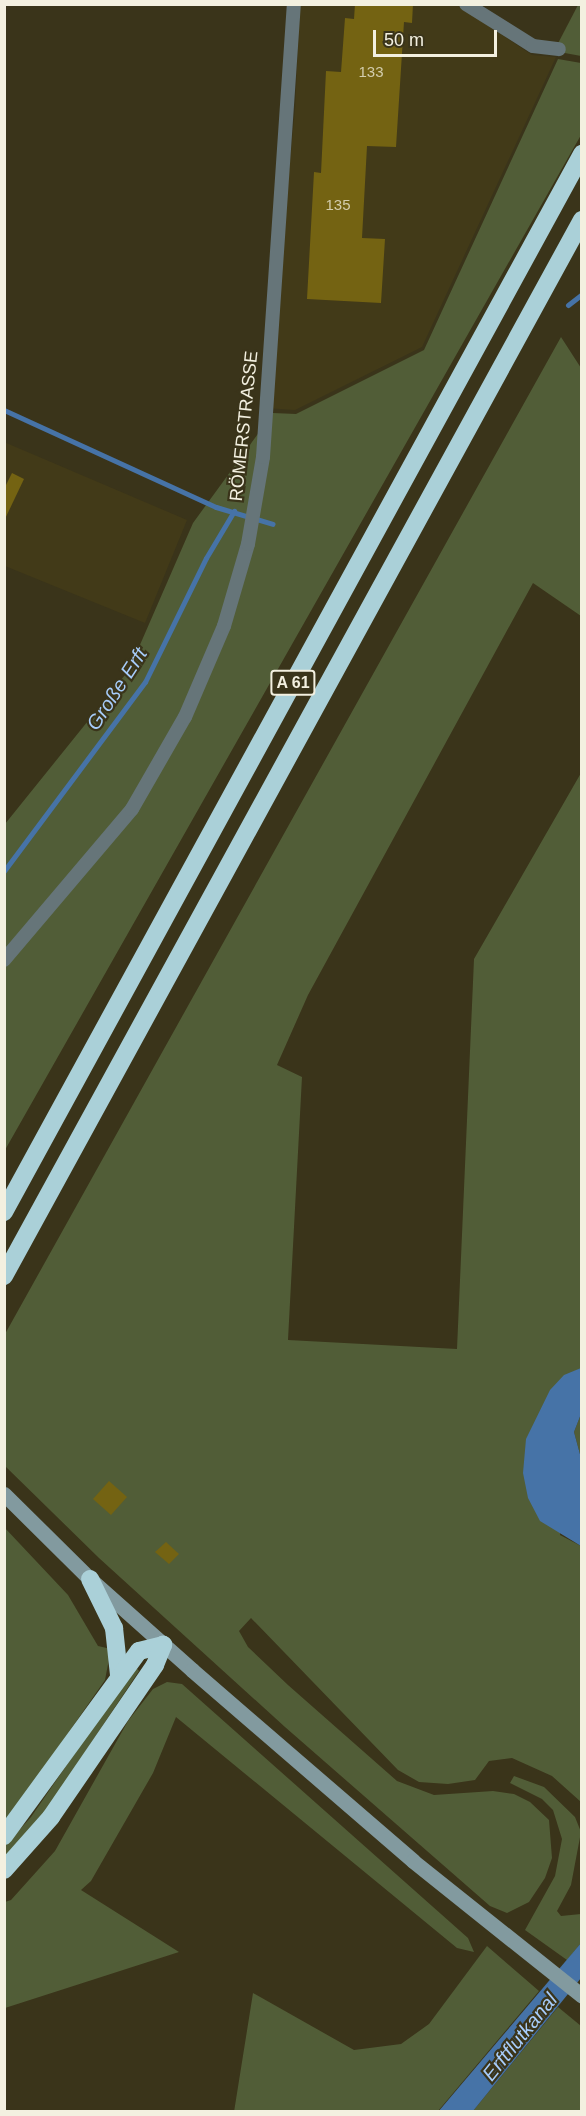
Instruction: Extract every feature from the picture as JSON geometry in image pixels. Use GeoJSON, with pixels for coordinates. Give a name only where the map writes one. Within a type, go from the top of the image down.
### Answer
{"type":"FeatureCollection","features":[{"type":"Feature","properties":{"kind":"highway","name":"A 61"},"geometry":{"type":"LineString","coordinates":[[4,1212],[582,154]]}},
{"type":"Feature","properties":{"kind":"highway","name":"A 61"},"geometry":{"type":"LineString","coordinates":[[4,1276],[582,220]]}},
{"type":"Feature","properties":{"kind":"highway"},"geometry":{"type":"LineString","coordinates":[[90,1579],[114,1628],[119,1675]]}},
{"type":"Feature","properties":{"kind":"highway"},"geometry":{"type":"LineString","coordinates":[[4,1836],[119,1675],[139,1651],[164,1645]]}},
{"type":"Feature","properties":{"kind":"highway"},"geometry":{"type":"LineString","coordinates":[[4,1870],[51,1817],[155,1665],[164,1645]]}},
{"type":"Feature","properties":{"kind":"main road"},"geometry":{"type":"LineString","coordinates":[[4,1494],[90,1579],[164,1645],[413,1861],[582,1996]]}},
{"type":"Feature","properties":{"kind":"street","name":"RÖMERSTRASSE"},"geometry":{"type":"LineString","coordinates":[[4,960],[132,809],[186,717],[224,626],[248,544],[263,456],[294,4]]}},
{"type":"Feature","properties":{"kind":"street"},"geometry":{"type":"LineString","coordinates":[[466,4],[533,46],[559,49]]}},
{"type":"Feature","properties":{"kind":"shaded area"},"geometry":{"type":"Polygon","coordinates":[[[300,5],[457,5],[532,55],[556,57],[422,347],[295,410],[266,408],[295,110],[300,5]]]}},
{"type":"Feature","properties":{"kind":"shaded area"},"geometry":{"type":"Polygon","coordinates":[[[4,442],[187,520],[145,623],[5,566],[4,442]]]}},
{"type":"Feature","properties":{"kind":"green space"},"geometry":{"type":"Polygon","coordinates":[[[578,5],[581,5],[581,56],[554,51],[578,5]]]}},
{"type":"Feature","properties":{"kind":"green space"},"geometry":{"type":"Polygon","coordinates":[[[558,59],[581,63],[581,135],[5,1150],[5,824],[129,670],[193,523],[273,413],[296,414],[424,350],[558,59]]]}},
{"type":"Feature","properties":{"kind":"green space"},"geometry":{"type":"Polygon","coordinates":[[[561,337],[581,368],[581,616],[533,583],[308,995],[277,1065],[302,1077],[288,1340],[457,1349],[474,959],[581,773],[581,1368],[560,1535],[581,1546],[581,1802],[552,1776],[512,1758],[489,1761],[475,1780],[448,1784],[419,1782],[398,1770],[251,1618],[239,1631],[248,1647],[288,1685],[397,1781],[434,1795],[493,1791],[514,1794],[530,1802],[549,1820],[552,1858],[545,1878],[529,1902],[507,1913],[490,1906],[285,1727],[99,1558],[5,1466],[5,1334],[561,337]]]}},
{"type":"Feature","properties":{"kind":"green space"},"geometry":{"type":"Polygon","coordinates":[[[581,1414],[581,1458],[574,1432],[581,1414]]]}},
{"type":"Feature","properties":{"kind":"green space"},"geometry":{"type":"Polygon","coordinates":[[[4,1527],[68,1595],[98,1646],[111,1649],[105,1680],[4,1825],[4,1527]]]}},
{"type":"Feature","properties":{"kind":"green space"},"geometry":{"type":"Polygon","coordinates":[[[135,1666],[139,1671],[39,1821],[5,1860],[4,1847],[31,1817],[135,1666]]]}},
{"type":"Feature","properties":{"kind":"green space"},"geometry":{"type":"Polygon","coordinates":[[[167,1682],[182,1684],[468,1938],[474,1952],[457,1948],[176,1717],[153,1773],[91,1881],[81,1890],[179,1952],[5,2008],[5,1902],[11,1900],[55,1851],[128,1721],[153,1689],[167,1682]]]}},
{"type":"Feature","properties":{"kind":"green space"},"geometry":{"type":"Polygon","coordinates":[[[514,1776],[544,1787],[575,1817],[581,1832],[571,1885],[557,1911],[561,1916],[581,1914],[581,1943],[567,1960],[525,1930],[555,1876],[562,1839],[553,1810],[542,1799],[510,1783],[514,1776]]]}},
{"type":"Feature","properties":{"kind":"green space"},"geometry":{"type":"Polygon","coordinates":[[[487,1946],[539,1991],[438,2111],[234,2112],[253,1993],[354,2050],[401,2044],[429,2024],[487,1946]]]}},
{"type":"Feature","properties":{"kind":"green space"},"geometry":{"type":"Polygon","coordinates":[[[558,2007],[581,2026],[581,2111],[473,2111],[558,2007]]]}},
{"type":"Feature","properties":{"kind":"water"},"geometry":{"type":"Polygon","coordinates":[[[581,1368],[581,1414],[574,1432],[581,1458],[581,1546],[540,1521],[528,1498],[523,1473],[526,1439],[550,1390],[564,1375],[581,1368]]]}},
{"type":"Feature","properties":{"kind":"water","name":"Erftflutkanal"},"geometry":{"type":"Polygon","coordinates":[[[581,1943],[581,1978],[473,2111],[438,2112],[581,1943]]]}},
{"type":"Feature","properties":{"kind":"building"},"geometry":{"type":"Polygon","coordinates":[[[355,4],[413,4],[412,23],[404,22],[396,147],[367,146],[362,238],[385,239],[381,303],[307,299],[314,172],[321,173],[326,71],[341,72],[345,18],[354,19],[355,4]]]}},
{"type":"Feature","properties":{"kind":"building"},"geometry":{"type":"Polygon","coordinates":[[[12,473],[24,479],[4,521],[4,489],[12,473]]]}},
{"type":"Feature","properties":{"kind":"building"},"geometry":{"type":"Polygon","coordinates":[[[109,1481],[127,1497],[111,1515],[93,1499],[109,1481]]]}},
{"type":"Feature","properties":{"kind":"building"},"geometry":{"type":"Polygon","coordinates":[[[166,1542],[179,1554],[169,1564],[155,1552],[166,1542]]]}},
{"type":"Feature","properties":{"kind":"waterway","name":"Große Erft"},"geometry":{"type":"LineString","coordinates":[[568,305],[582,294]]}},
{"type":"Feature","properties":{"kind":"waterway"},"geometry":{"type":"LineString","coordinates":[[4,410],[216,507],[273,524]]}},
{"type":"Feature","properties":{"kind":"waterway","name":"Große Erft"},"geometry":{"type":"LineString","coordinates":[[4,871],[145,682],[206,558],[234,511]]}}]}
